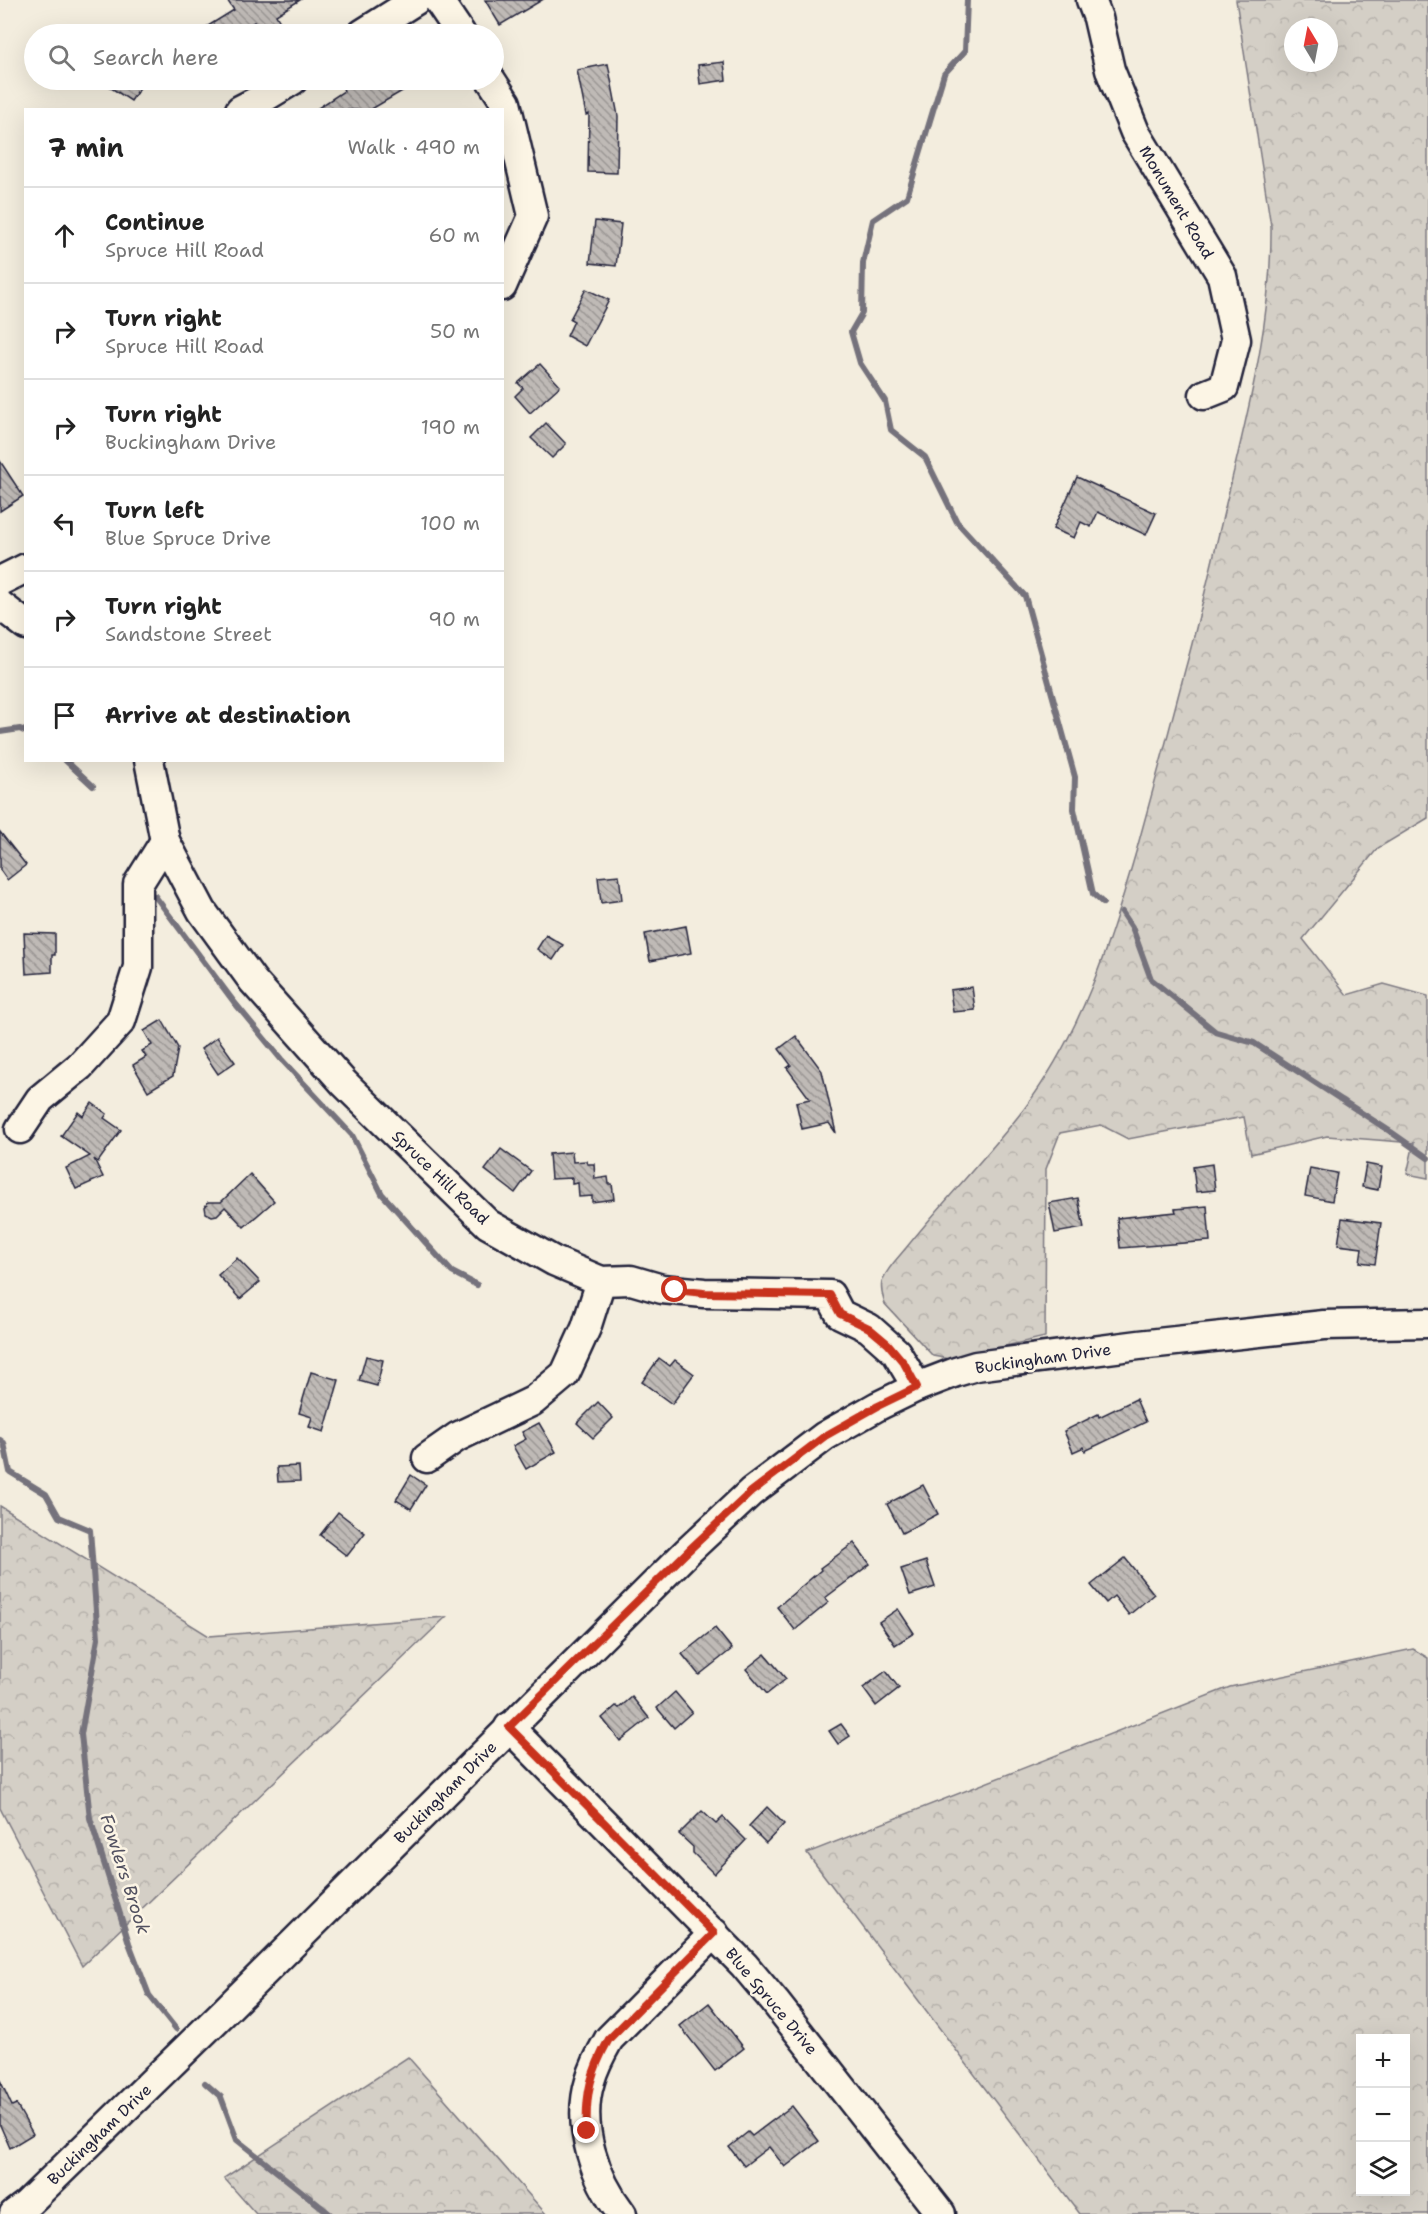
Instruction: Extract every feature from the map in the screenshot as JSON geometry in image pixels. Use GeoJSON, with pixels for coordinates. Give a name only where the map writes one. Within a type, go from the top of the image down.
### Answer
{"type":"FeatureCollection","features":[{"type":"Feature","properties":{"kind":"street"},"geometry":{"type":"LineString","coordinates":[[378,24],[416,0]]}},
{"type":"Feature","properties":{"kind":"street"},"geometry":{"type":"LineString","coordinates":[[438,0],[454,24]]}},
{"type":"Feature","properties":{"kind":"street","name":"Monument Road"},"geometry":{"type":"LineString","coordinates":[[1091,0],[1098,18],[1110,70],[1135,132],[1222,276],[1236,340],[1224,387],[1204,395]]}},
{"type":"Feature","properties":{"kind":"street"},"geometry":{"type":"LineString","coordinates":[[244,108],[276,90]]}},
{"type":"Feature","properties":{"kind":"street"},"geometry":{"type":"LineString","coordinates":[[498,90],[506,103],[532,216],[504,281]]}},
{"type":"Feature","properties":{"kind":"street"},"geometry":{"type":"LineString","coordinates":[[0,581],[24,569]]}},
{"type":"Feature","properties":{"kind":"street"},"geometry":{"type":"LineString","coordinates":[[0,605],[24,623]]}},
{"type":"Feature","properties":{"kind":"street","name":"Spruce Hill Road"},"geometry":{"type":"LineString","coordinates":[[149,762],[165,841],[202,911],[253,981],[344,1083],[488,1224],[554,1261],[601,1281],[632,1280],[662,1289],[704,1293],[830,1295],[840,1314],[869,1328],[888,1344],[904,1363],[917,1387]]}},
{"type":"Feature","properties":{"kind":"street"},"geometry":{"type":"LineString","coordinates":[[20,1129],[40,1099],[80,1066],[122,1021],[138,968],[138,884],[165,841]]}},
{"type":"Feature","properties":{"kind":"street"},"geometry":{"type":"LineString","coordinates":[[427,1458],[457,1437],[533,1401],[565,1374],[586,1328],[601,1281]]}},
{"type":"Feature","properties":{"kind":"street","name":"Buckingham Drive"},"geometry":{"type":"LineString","coordinates":[[14,2214],[26,2205],[224,2012],[688,1551],[751,1492],[825,1436],[917,1387],[976,1366],[1324,1325],[1428,1323]]}},
{"type":"Feature","properties":{"kind":"street","name":"Blue Spruce Drive"},"geometry":{"type":"LineString","coordinates":[[509,1727],[714,1933],[775,2002],[941,2214]]}},
{"type":"Feature","properties":{"kind":"street"},"geometry":{"type":"LineString","coordinates":[[622,2214],[608,2196],[598,2177],[592,2155],[586,2108],[589,2084],[597,2060],[609,2039],[714,1933]]}},
{"type":"Feature","properties":{"kind":"green space"},"geometry":{"type":"Polygon","coordinates":[[[1236,0],[1428,0],[1428,818],[1378,848],[1303,939],[1347,995],[1384,984],[1428,996],[1428,1178],[1407,1174],[1414,1143],[1327,1136],[1251,1154],[1244,1117],[1128,1139],[1101,1125],[1060,1133],[1046,1169],[1045,1337],[949,1359],[933,1356],[885,1304],[882,1282],[892,1264],[1024,1109],[1062,1049],[1092,986],[1116,920],[1136,852],[1203,601],[1259,357],[1270,259],[1271,226],[1236,0]]]}},
{"type":"Feature","properties":{"kind":"green space"},"geometry":{"type":"Polygon","coordinates":[[[0,1506],[209,1636],[446,1617],[82,1966],[0,1808],[0,1506]]]}},
{"type":"Feature","properties":{"kind":"green space"},"geometry":{"type":"Polygon","coordinates":[[[1413,1649],[1428,1658],[1428,2214],[1080,2214],[807,1853],[1230,1687],[1413,1649]]]}},
{"type":"Feature","properties":{"kind":"green space"},"geometry":{"type":"Polygon","coordinates":[[[408,2057],[546,2214],[256,2214],[224,2178],[408,2057]]]}},
{"type":"Feature","properties":{"kind":"building"},"geometry":{"type":"Polygon","coordinates":[[[227,0],[300,0],[276,15],[280,22],[277,24],[255,24],[254,22],[251,24],[211,24],[234,10],[227,0]]]}},
{"type":"Feature","properties":{"kind":"building"},"geometry":{"type":"Polygon","coordinates":[[[485,0],[542,0],[502,24],[499,24],[485,0]]]}},
{"type":"Feature","properties":{"kind":"building"},"geometry":{"type":"Polygon","coordinates":[[[724,62],[726,80],[700,84],[698,65],[724,62]]]}},
{"type":"Feature","properties":{"kind":"building"},"geometry":{"type":"Polygon","coordinates":[[[608,64],[618,116],[617,173],[588,172],[589,114],[586,115],[577,70],[608,64]]]}},
{"type":"Feature","properties":{"kind":"building"},"geometry":{"type":"Polygon","coordinates":[[[114,90],[138,90],[131,101],[114,90]]]}},
{"type":"Feature","properties":{"kind":"building"},"geometry":{"type":"Polygon","coordinates":[[[404,90],[373,108],[318,108],[344,91],[404,90]]]}},
{"type":"Feature","properties":{"kind":"building"},"geometry":{"type":"Polygon","coordinates":[[[595,221],[621,224],[616,266],[590,263],[595,221]]]}},
{"type":"Feature","properties":{"kind":"building"},"geometry":{"type":"Polygon","coordinates":[[[586,289],[609,300],[585,346],[567,336],[574,321],[570,319],[586,289]]]}},
{"type":"Feature","properties":{"kind":"building"},"geometry":{"type":"Polygon","coordinates":[[[540,364],[560,386],[530,413],[515,396],[523,388],[518,383],[540,364]]]}},
{"type":"Feature","properties":{"kind":"building"},"geometry":{"type":"Polygon","coordinates":[[[546,423],[566,444],[552,458],[531,438],[546,423]]]}},
{"type":"Feature","properties":{"kind":"building"},"geometry":{"type":"Polygon","coordinates":[[[0,461],[23,496],[0,511],[0,461]]]}},
{"type":"Feature","properties":{"kind":"building"},"geometry":{"type":"Polygon","coordinates":[[[1077,477],[1156,513],[1146,535],[1098,512],[1091,527],[1081,522],[1074,538],[1053,529],[1077,477]]]}},
{"type":"Feature","properties":{"kind":"building"},"geometry":{"type":"Polygon","coordinates":[[[0,832],[26,865],[7,880],[0,870],[0,832]]]}},
{"type":"Feature","properties":{"kind":"building"},"geometry":{"type":"Polygon","coordinates":[[[619,875],[622,900],[601,903],[598,877],[619,875]]]}},
{"type":"Feature","properties":{"kind":"building"},"geometry":{"type":"Polygon","coordinates":[[[686,926],[691,953],[650,961],[645,934],[686,926]]]}},
{"type":"Feature","properties":{"kind":"building"},"geometry":{"type":"Polygon","coordinates":[[[24,933],[55,934],[52,972],[26,974],[24,933]]]}},
{"type":"Feature","properties":{"kind":"building"},"geometry":{"type":"Polygon","coordinates":[[[546,935],[563,945],[553,960],[537,949],[546,935]]]}},
{"type":"Feature","properties":{"kind":"building"},"geometry":{"type":"Polygon","coordinates":[[[972,987],[975,1010],[953,1012],[950,990],[972,987]]]}},
{"type":"Feature","properties":{"kind":"building"},"geometry":{"type":"Polygon","coordinates":[[[162,1020],[178,1048],[173,1076],[148,1091],[133,1065],[146,1057],[142,1051],[152,1045],[144,1031],[162,1020]]]}},
{"type":"Feature","properties":{"kind":"building"},"geometry":{"type":"Polygon","coordinates":[[[796,1036],[822,1071],[836,1133],[829,1123],[802,1129],[796,1102],[810,1099],[787,1068],[791,1065],[779,1049],[796,1036]]]}},
{"type":"Feature","properties":{"kind":"building"},"geometry":{"type":"Polygon","coordinates":[[[217,1037],[235,1062],[218,1074],[201,1049],[217,1037]]]}},
{"type":"Feature","properties":{"kind":"building"},"geometry":{"type":"Polygon","coordinates":[[[92,1103],[107,1114],[104,1118],[121,1130],[98,1162],[94,1159],[103,1177],[76,1189],[66,1168],[90,1156],[61,1136],[78,1112],[83,1116],[92,1103]]]}},
{"type":"Feature","properties":{"kind":"building"},"geometry":{"type":"Polygon","coordinates":[[[501,1149],[531,1171],[515,1193],[485,1170],[501,1149]]]}},
{"type":"Feature","properties":{"kind":"building"},"geometry":{"type":"Polygon","coordinates":[[[572,1152],[573,1162],[586,1161],[587,1164],[594,1164],[595,1179],[608,1177],[609,1184],[612,1184],[614,1199],[592,1202],[592,1196],[579,1197],[578,1183],[572,1184],[572,1178],[551,1179],[549,1154],[572,1152]]]}},
{"type":"Feature","properties":{"kind":"building"},"geometry":{"type":"Polygon","coordinates":[[[1212,1164],[1215,1190],[1196,1192],[1193,1167],[1212,1164]]]}},
{"type":"Feature","properties":{"kind":"building"},"geometry":{"type":"Polygon","coordinates":[[[1366,1164],[1382,1167],[1378,1190],[1362,1187],[1366,1164]]]}},
{"type":"Feature","properties":{"kind":"building"},"geometry":{"type":"Polygon","coordinates":[[[1310,1168],[1337,1173],[1332,1201],[1305,1196],[1310,1168]]]}},
{"type":"Feature","properties":{"kind":"building"},"geometry":{"type":"Polygon","coordinates":[[[250,1174],[274,1201],[244,1227],[225,1207],[217,1215],[212,1216],[206,1213],[205,1207],[208,1202],[221,1202],[250,1174]]]}},
{"type":"Feature","properties":{"kind":"building"},"geometry":{"type":"Polygon","coordinates":[[[1078,1198],[1084,1228],[1055,1233],[1049,1203],[1078,1198]]]}},
{"type":"Feature","properties":{"kind":"building"},"geometry":{"type":"Polygon","coordinates":[[[1207,1206],[1210,1241],[1120,1248],[1117,1218],[1176,1212],[1175,1209],[1207,1206]]]}},
{"type":"Feature","properties":{"kind":"building"},"geometry":{"type":"Polygon","coordinates":[[[1342,1218],[1381,1223],[1375,1264],[1360,1262],[1362,1248],[1338,1245],[1342,1218]]]}},
{"type":"Feature","properties":{"kind":"building"},"geometry":{"type":"Polygon","coordinates":[[[237,1258],[260,1282],[240,1299],[218,1275],[237,1258]]]}},
{"type":"Feature","properties":{"kind":"building"},"geometry":{"type":"Polygon","coordinates":[[[366,1356],[383,1360],[377,1386],[359,1381],[366,1356]]]}},
{"type":"Feature","properties":{"kind":"building"},"geometry":{"type":"Polygon","coordinates":[[[659,1358],[670,1366],[675,1360],[694,1374],[672,1404],[642,1382],[659,1358]]]}},
{"type":"Feature","properties":{"kind":"building"},"geometry":{"type":"Polygon","coordinates":[[[311,1372],[339,1380],[324,1432],[309,1427],[312,1417],[299,1413],[311,1372]]]}},
{"type":"Feature","properties":{"kind":"building"},"geometry":{"type":"Polygon","coordinates":[[[1136,1399],[1146,1422],[1085,1451],[1084,1447],[1073,1452],[1064,1431],[1136,1399]]]}},
{"type":"Feature","properties":{"kind":"building"},"geometry":{"type":"Polygon","coordinates":[[[598,1402],[613,1418],[593,1438],[577,1423],[598,1402]]]}},
{"type":"Feature","properties":{"kind":"building"},"geometry":{"type":"Polygon","coordinates":[[[539,1423],[556,1452],[526,1469],[513,1446],[526,1439],[522,1432],[539,1423]]]}},
{"type":"Feature","properties":{"kind":"building"},"geometry":{"type":"Polygon","coordinates":[[[299,1466],[300,1481],[278,1482],[277,1467],[299,1466]]]}},
{"type":"Feature","properties":{"kind":"building"},"geometry":{"type":"Polygon","coordinates":[[[411,1475],[426,1485],[411,1509],[396,1500],[411,1475]]]}},
{"type":"Feature","properties":{"kind":"building"},"geometry":{"type":"Polygon","coordinates":[[[923,1485],[938,1514],[902,1533],[887,1504],[923,1485]]]}},
{"type":"Feature","properties":{"kind":"building"},"geometry":{"type":"Polygon","coordinates":[[[338,1512],[365,1533],[347,1556],[320,1535],[338,1512]]]}},
{"type":"Feature","properties":{"kind":"building"},"geometry":{"type":"Polygon","coordinates":[[[854,1543],[870,1564],[825,1598],[829,1602],[795,1630],[777,1607],[821,1570],[820,1568],[854,1543]]]}},
{"type":"Feature","properties":{"kind":"building"},"geometry":{"type":"Polygon","coordinates":[[[1125,1558],[1154,1594],[1129,1615],[1114,1596],[1106,1603],[1091,1585],[1125,1558]]]}},
{"type":"Feature","properties":{"kind":"building"},"geometry":{"type":"Polygon","coordinates":[[[926,1561],[935,1587],[910,1595],[901,1569],[926,1561]]]}},
{"type":"Feature","properties":{"kind":"building"},"geometry":{"type":"Polygon","coordinates":[[[898,1609],[914,1633],[895,1645],[879,1622],[898,1609]]]}},
{"type":"Feature","properties":{"kind":"building"},"geometry":{"type":"Polygon","coordinates":[[[715,1628],[732,1649],[699,1675],[682,1654],[715,1628]]]}},
{"type":"Feature","properties":{"kind":"building"},"geometry":{"type":"Polygon","coordinates":[[[765,1654],[786,1679],[767,1694],[746,1669],[765,1654]]]}},
{"type":"Feature","properties":{"kind":"building"},"geometry":{"type":"Polygon","coordinates":[[[886,1671],[899,1688],[876,1706],[863,1688],[886,1671]]]}},
{"type":"Feature","properties":{"kind":"building"},"geometry":{"type":"Polygon","coordinates":[[[675,1692],[692,1712],[674,1728],[657,1708],[675,1692]]]}},
{"type":"Feature","properties":{"kind":"building"},"geometry":{"type":"Polygon","coordinates":[[[632,1697],[649,1718],[620,1741],[602,1718],[616,1706],[619,1708],[632,1697]]]}},
{"type":"Feature","properties":{"kind":"building"},"geometry":{"type":"Polygon","coordinates":[[[841,1724],[850,1736],[838,1744],[829,1731],[841,1724]]]}},
{"type":"Feature","properties":{"kind":"building"},"geometry":{"type":"Polygon","coordinates":[[[767,1807],[784,1824],[766,1843],[749,1826],[767,1807]]]}},
{"type":"Feature","properties":{"kind":"building"},"geometry":{"type":"Polygon","coordinates":[[[702,1811],[716,1824],[723,1817],[746,1840],[714,1874],[693,1853],[693,1847],[679,1834],[702,1811]]]}},
{"type":"Feature","properties":{"kind":"building"},"geometry":{"type":"Polygon","coordinates":[[[709,2003],[744,2048],[715,2071],[680,2026],[709,2003]]]}},
{"type":"Feature","properties":{"kind":"building"},"geometry":{"type":"Polygon","coordinates":[[[0,2080],[12,2106],[16,2104],[33,2134],[10,2148],[0,2125],[0,2080]]]}},
{"type":"Feature","properties":{"kind":"building"},"geometry":{"type":"Polygon","coordinates":[[[792,2106],[819,2141],[785,2167],[769,2147],[744,2166],[729,2147],[748,2132],[752,2136],[792,2106]]]}},
{"type":"Feature","properties":{"kind":"waterway"},"geometry":{"type":"LineString","coordinates":[[967,0],[965,51],[944,74],[907,197],[873,220],[863,263],[862,313],[851,332],[860,363],[885,401],[891,430],[925,457],[957,522],[1025,596],[1075,777],[1074,809],[1093,894],[1103,903]]}},
{"type":"Feature","properties":{"kind":"waterway"},"geometry":{"type":"LineString","coordinates":[[0,732],[20,729],[24,731]]}},
{"type":"Feature","properties":{"kind":"waterway"},"geometry":{"type":"LineString","coordinates":[[67,762],[93,786]]}},
{"type":"Feature","properties":{"kind":"waterway"},"geometry":{"type":"LineString","coordinates":[[155,896],[234,1002],[281,1059],[352,1135],[382,1194],[452,1272],[477,1285]]}},
{"type":"Feature","properties":{"kind":"waterway"},"geometry":{"type":"LineString","coordinates":[[1122,912],[1132,927],[1151,979],[1216,1032],[1254,1043],[1428,1158]]}},
{"type":"Feature","properties":{"kind":"waterway","name":"Fowlers Brook"},"geometry":{"type":"LineString","coordinates":[[0,1440],[4,1443],[10,1472],[46,1494],[59,1517],[90,1530],[98,1638],[81,1734],[90,1818],[129,1943],[149,1995],[176,2029]]}},
{"type":"Feature","properties":{"kind":"waterway","name":"Fowlers Brook"},"geometry":{"type":"LineString","coordinates":[[205,2083],[221,2097],[237,2140],[330,2214]]}},
{"type":"Feature","properties":{"kind":"route"},"geometry":{"type":"LineString","coordinates":[[587,2131],[586,2108],[589,2084],[597,2060],[609,2039],[714,1933],[509,1727],[688,1551],[773,1473],[853,1419],[917,1387],[896,1352],[869,1328],[840,1314],[830,1295],[704,1293],[675,1290]]}}]}
